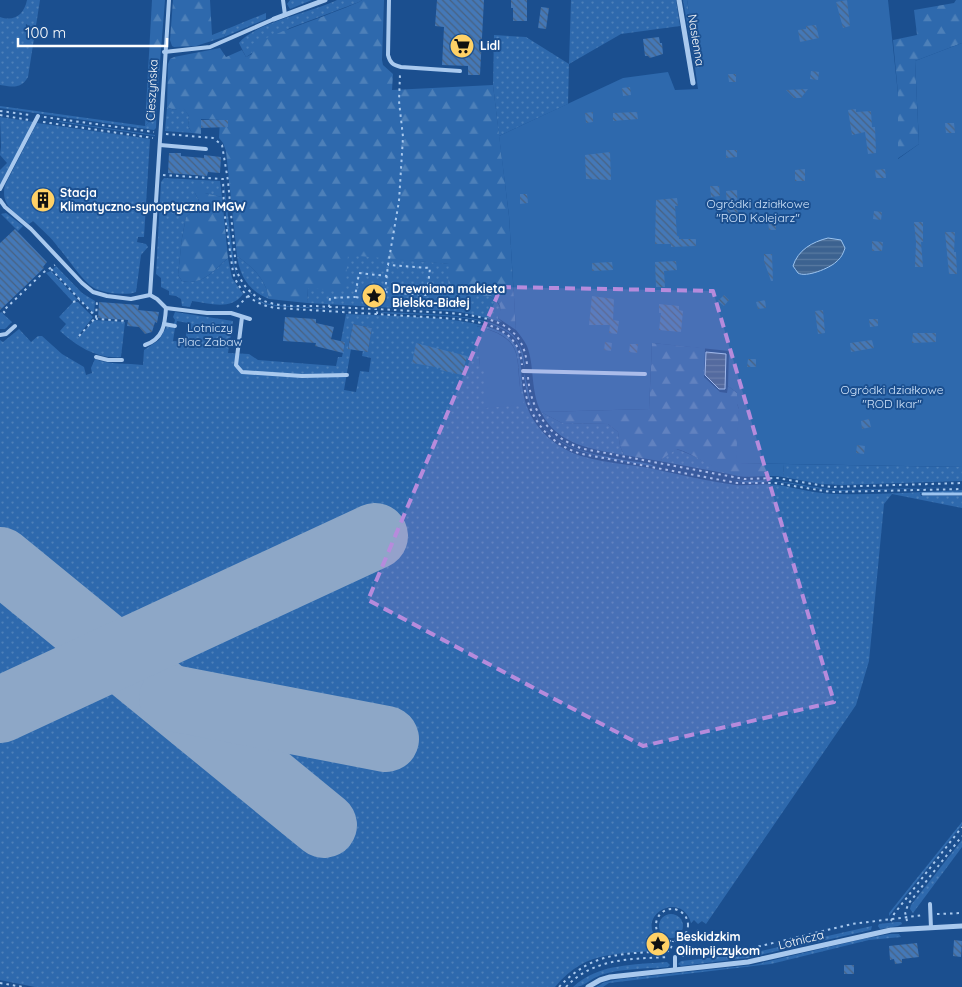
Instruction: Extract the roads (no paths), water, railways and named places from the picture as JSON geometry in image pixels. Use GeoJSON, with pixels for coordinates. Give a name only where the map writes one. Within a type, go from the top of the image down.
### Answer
{"type":"FeatureCollection","features":[{"type":"Feature","properties":{"kind":"street","name":"Cieszyńska"},"geometry":{"type":"LineString","coordinates":[[274,19],[326,0]]}},
{"type":"Feature","properties":{"kind":"street","name":"Nasienna"},"geometry":{"type":"LineString","coordinates":[[679,0],[692,84]]}},
{"type":"Feature","properties":{"kind":"street","name":"Lotnicza"},"geometry":{"type":"LineString","coordinates":[[588,987],[610,977],[748,962],[891,930],[962,926]]}},
{"type":"Feature","properties":{"kind":"lane"},"geometry":{"type":"LineString","coordinates":[[164,52],[168,0]]}},
{"type":"Feature","properties":{"kind":"lane"},"geometry":{"type":"LineString","coordinates":[[283,0],[285,15]]}},
{"type":"Feature","properties":{"kind":"lane"},"geometry":{"type":"LineString","coordinates":[[389,0],[389,61],[400,67],[460,71]]}},
{"type":"Feature","properties":{"kind":"lane","name":"Cieszyńska"},"geometry":{"type":"LineString","coordinates":[[150,295],[164,52],[210,47],[274,19]]}},
{"type":"Feature","properties":{"kind":"lane"},"geometry":{"type":"LineString","coordinates":[[0,189],[37,119]]}},
{"type":"Feature","properties":{"kind":"lane"},"geometry":{"type":"LineString","coordinates":[[160,145],[206,149]]}},
{"type":"Feature","properties":{"kind":"lane"},"geometry":{"type":"LineString","coordinates":[[0,200],[5,207],[31,229],[88,289],[100,295],[131,299],[150,295],[158,298],[166,308],[207,313],[231,313],[250,319]]}},
{"type":"Feature","properties":{"kind":"lane"},"geometry":{"type":"LineString","coordinates":[[0,211],[5,207]]}},
{"type":"Feature","properties":{"kind":"lane"},"geometry":{"type":"LineString","coordinates":[[145,345],[160,336],[166,308]]}},
{"type":"Feature","properties":{"kind":"lane"},"geometry":{"type":"LineString","coordinates":[[242,317],[236,365],[242,372],[302,376],[347,375]]}},
{"type":"Feature","properties":{"kind":"lane"},"geometry":{"type":"LineString","coordinates":[[164,324],[175,326]]}},
{"type":"Feature","properties":{"kind":"lane"},"geometry":{"type":"LineString","coordinates":[[0,335],[6,334],[15,326]]}},
{"type":"Feature","properties":{"kind":"lane"},"geometry":{"type":"LineString","coordinates":[[96,357],[108,360],[122,360]]}},
{"type":"Feature","properties":{"kind":"lane"},"geometry":{"type":"LineString","coordinates":[[525,371],[645,374]]}},
{"type":"Feature","properties":{"kind":"lane"},"geometry":{"type":"LineString","coordinates":[[930,904],[931,928]]}},
{"type":"Feature","properties":{"kind":"lane"},"geometry":{"type":"LineString","coordinates":[[675,957],[675,970]]}},
{"type":"Feature","properties":{"kind":"waterway"},"geometry":{"type":"LineString","coordinates":[[923,494],[962,494]]}},
{"type":"Feature","properties":{"kind":"place","name":"Lidl"},"geometry":{"type":"Point","coordinates":[462,46]}},
{"type":"Feature","properties":{"kind":"place","name":"Stacja Klimatyczno-synoptyczna IMGW"},"geometry":{"type":"Point","coordinates":[43,200]}},
{"type":"Feature","properties":{"kind":"place","name":"Drewniana makieta Bielska-Białej"},"geometry":{"type":"Point","coordinates":[374,296]}},
{"type":"Feature","properties":{"kind":"place","name":"Beskidzkim Olimpijczykom"},"geometry":{"type":"Point","coordinates":[658,944]}},
{"type":"Feature","properties":{"kind":"park label","name":"Ogródki działkowe \"ROD Kolejarz\""},"geometry":{"type":"Point","coordinates":[758,211]}},
{"type":"Feature","properties":{"kind":"park label","name":"Lotniczy Plac Zabaw"},"geometry":{"type":"Point","coordinates":[210,335]}},
{"type":"Feature","properties":{"kind":"park label","name":"Ogródki działkowe \"ROD Ikar\""},"geometry":{"type":"Point","coordinates":[892,397]}}]}
